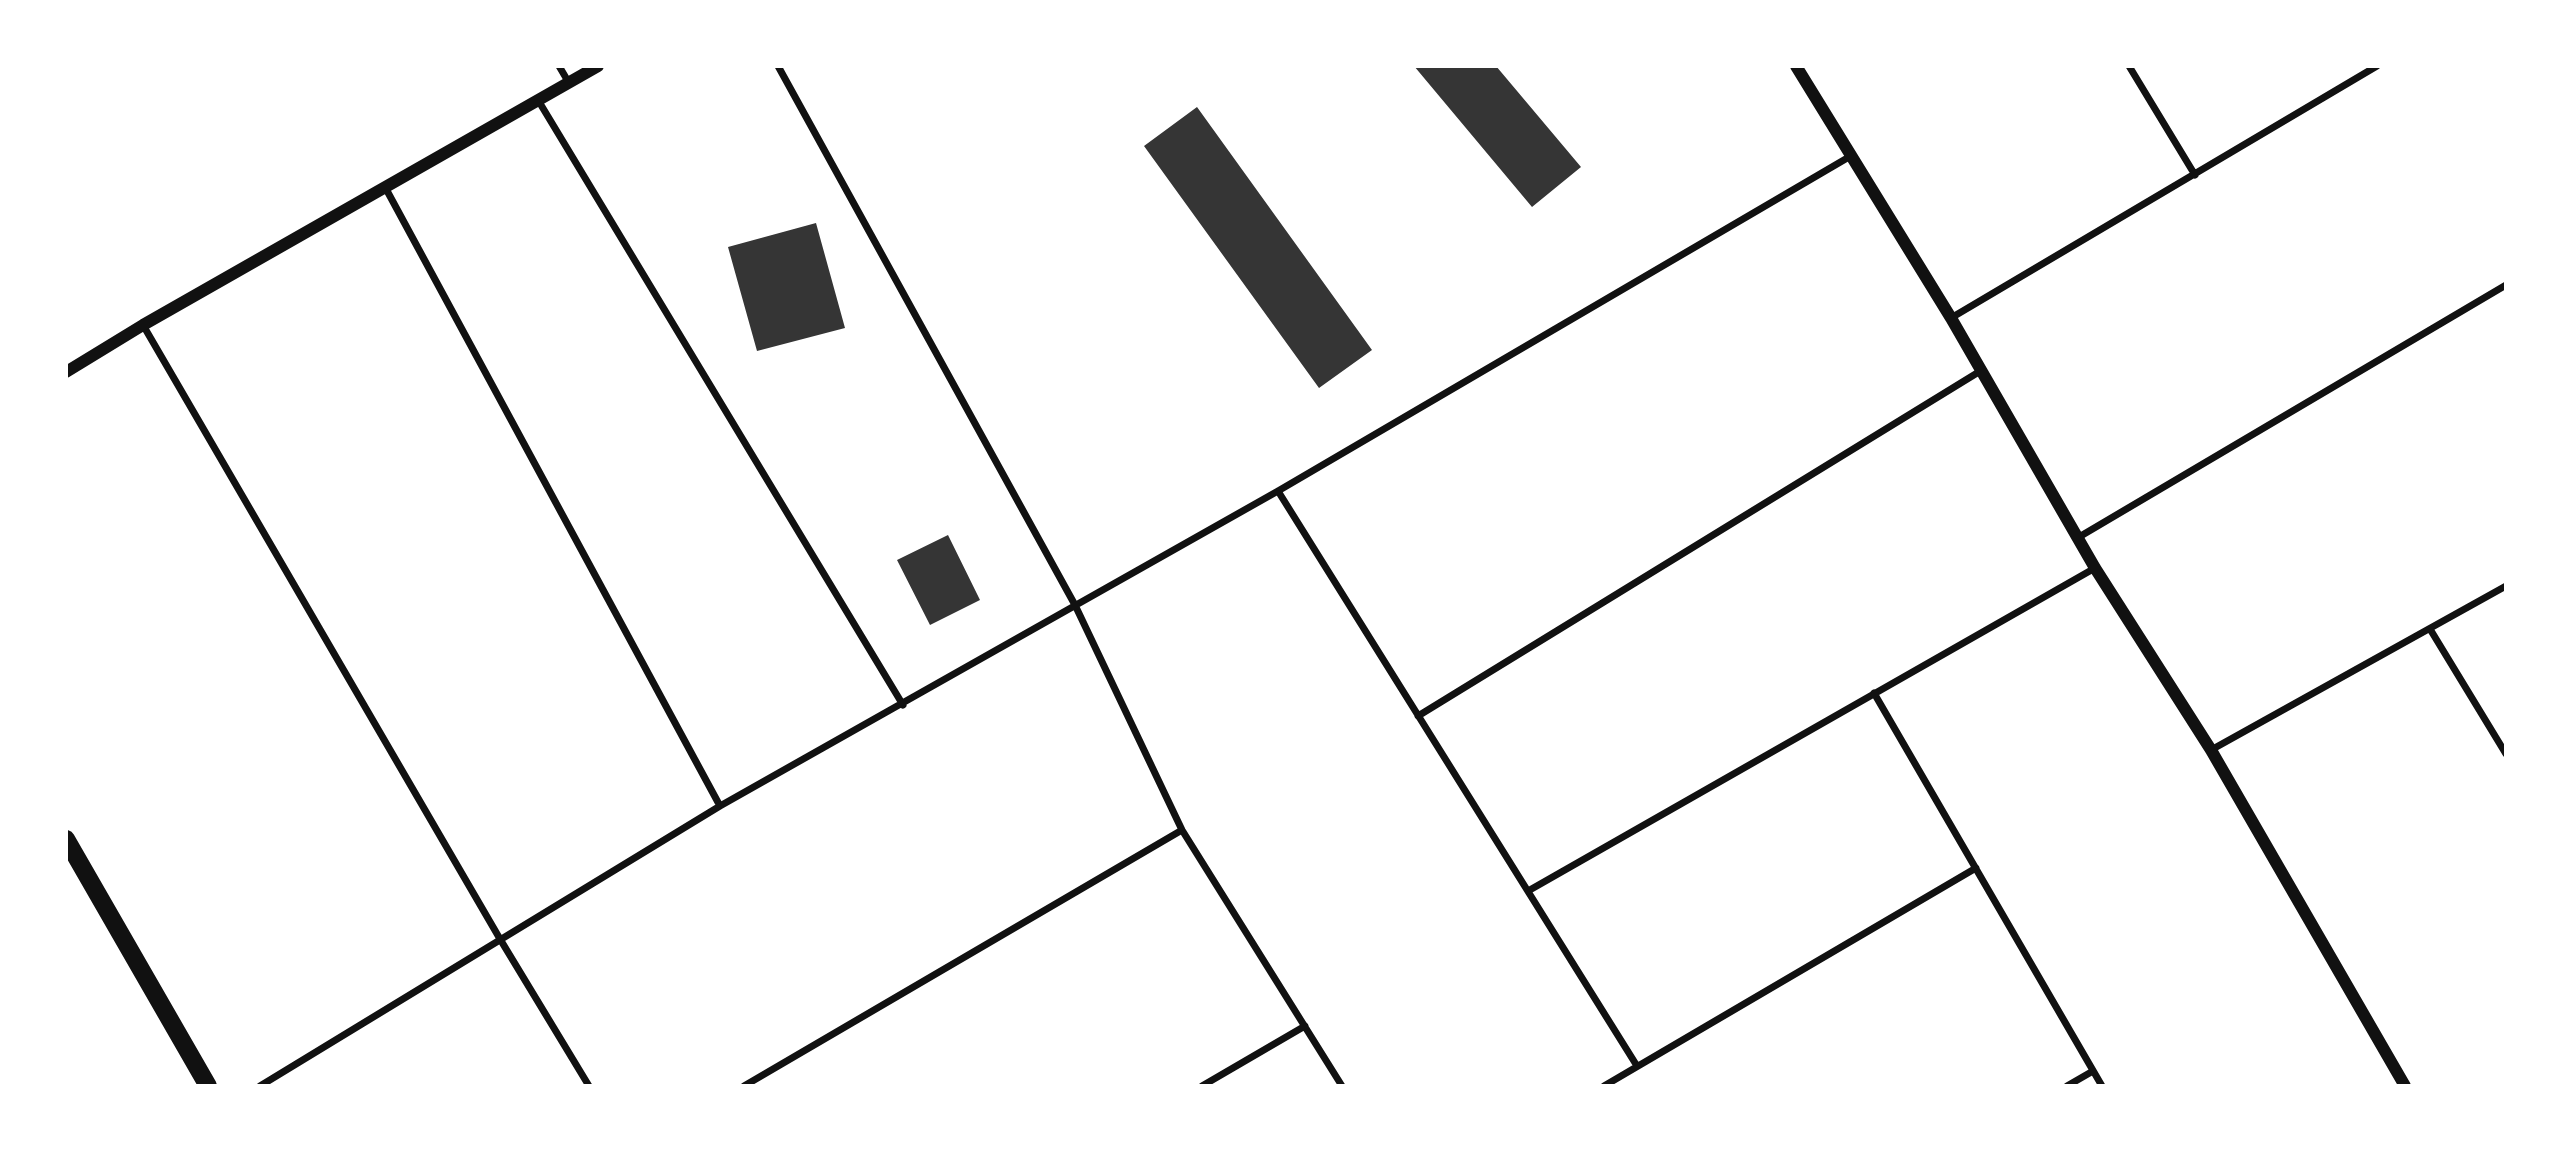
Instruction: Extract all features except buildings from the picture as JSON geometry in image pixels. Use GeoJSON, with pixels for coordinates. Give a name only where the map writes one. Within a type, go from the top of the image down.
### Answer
{"type":"FeatureCollection","features":[{"type":"Feature","properties":{"kind":"main road"},"geometry":{"type":"LineString","coordinates":[[66,839],[208,1086]]}},
{"type":"Feature","properties":{"kind":"street"},"geometry":{"type":"LineString","coordinates":[[559,66],[569,83]]}},
{"type":"Feature","properties":{"kind":"street"},"geometry":{"type":"LineString","coordinates":[[66,372],[143,325],[598,66]]}},
{"type":"Feature","properties":{"kind":"street"},"geometry":{"type":"LineString","coordinates":[[778,66],[1075,605],[1182,830],[1342,1086]]}},
{"type":"Feature","properties":{"kind":"street"},"geometry":{"type":"LineString","coordinates":[[1796,66],[1849,157],[1982,370],[2095,568],[2211,750],[2405,1086]]}},
{"type":"Feature","properties":{"kind":"street"},"geometry":{"type":"LineString","coordinates":[[2129,66],[2194,175]]}},
{"type":"Feature","properties":{"kind":"street"},"geometry":{"type":"LineString","coordinates":[[1951,318],[2377,66]]}},
{"type":"Feature","properties":{"kind":"street"},"geometry":{"type":"LineString","coordinates":[[537,99],[903,705]]}},
{"type":"Feature","properties":{"kind":"street"},"geometry":{"type":"LineString","coordinates":[[260,1086],[720,806],[1278,491],[1849,157]]}},
{"type":"Feature","properties":{"kind":"street"},"geometry":{"type":"LineString","coordinates":[[385,187],[720,806]]}},
{"type":"Feature","properties":{"kind":"street"},"geometry":{"type":"LineString","coordinates":[[2079,537],[2505,285]]}},
{"type":"Feature","properties":{"kind":"street"},"geometry":{"type":"LineString","coordinates":[[143,325],[500,939],[589,1086]]}},
{"type":"Feature","properties":{"kind":"street"},"geometry":{"type":"LineString","coordinates":[[1418,716],[1982,370]]}},
{"type":"Feature","properties":{"kind":"street"},"geometry":{"type":"LineString","coordinates":[[1278,491],[1637,1066]]}},
{"type":"Feature","properties":{"kind":"street"},"geometry":{"type":"LineString","coordinates":[[1528,891],[2095,568]]}},
{"type":"Feature","properties":{"kind":"street"},"geometry":{"type":"LineString","coordinates":[[2211,750],[2505,586]]}},
{"type":"Feature","properties":{"kind":"street"},"geometry":{"type":"LineString","coordinates":[[2430,629],[2505,754]]}},
{"type":"Feature","properties":{"kind":"street"},"geometry":{"type":"LineString","coordinates":[[1874,693],[2102,1086]]}},
{"type":"Feature","properties":{"kind":"street"},"geometry":{"type":"LineString","coordinates":[[744,1086],[1182,830]]}},
{"type":"Feature","properties":{"kind":"street"},"geometry":{"type":"LineString","coordinates":[[1604,1086],[1976,868]]}},
{"type":"Feature","properties":{"kind":"street"},"geometry":{"type":"LineString","coordinates":[[1202,1086],[1305,1026]]}},
{"type":"Feature","properties":{"kind":"street"},"geometry":{"type":"LineString","coordinates":[[2067,1086],[2094,1071]]}}]}
